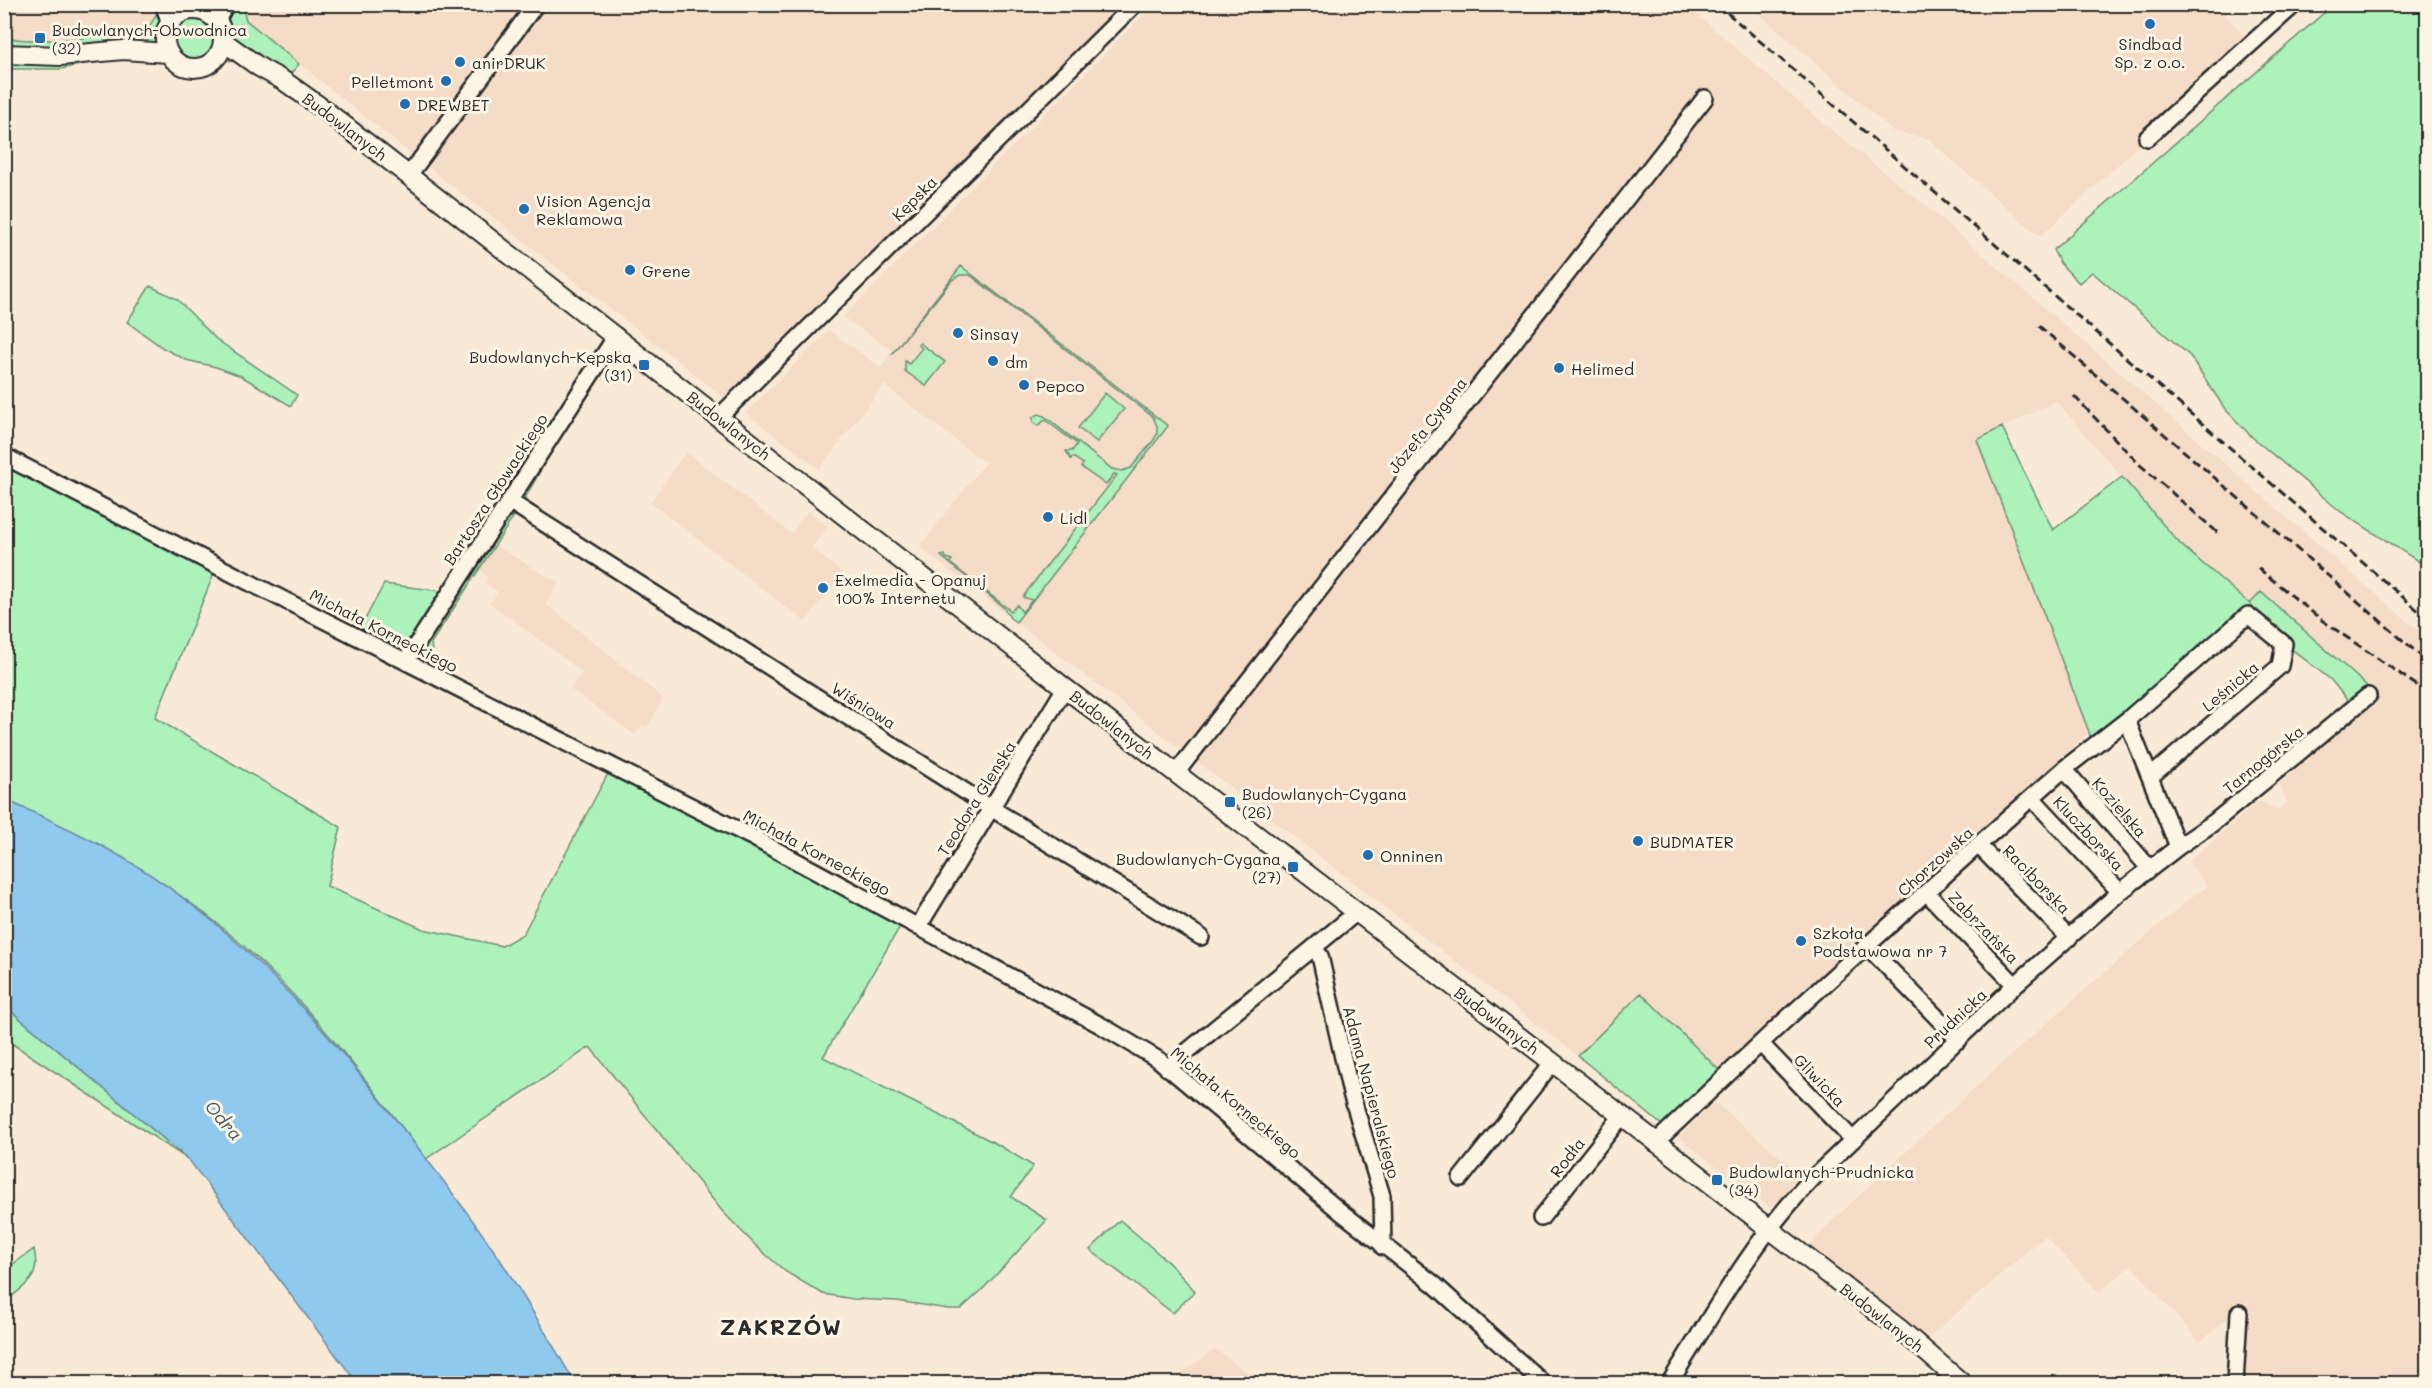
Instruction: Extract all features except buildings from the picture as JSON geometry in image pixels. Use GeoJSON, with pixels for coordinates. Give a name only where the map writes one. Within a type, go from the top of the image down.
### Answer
{"type":"FeatureCollection","features":[{"type":"Feature","properties":{"kind":"main road"},"geometry":{"type":"LineString","coordinates":[[123,50],[159,36],[175,17],[195,8],[210,15],[221,32],[221,48],[211,62],[204,66],[188,67],[173,59],[168,53],[165,45],[168,26]]}},
{"type":"Feature","properties":{"kind":"main road","name":"Budowlanych"},"geometry":{"type":"LineString","coordinates":[[221,32],[227,44],[259,68],[304,94],[1065,688],[1901,1330],[1963,1383]]}},
{"type":"Feature","properties":{"kind":"main road"},"geometry":{"type":"LineString","coordinates":[[4,54],[60,57],[123,50],[168,53]]}},
{"type":"Feature","properties":{"kind":"main road","name":"Budowlanych"},"geometry":{"type":"LineString","coordinates":[[211,62],[222,59],[259,68]]}},
{"type":"Feature","properties":{"kind":"street"},"geometry":{"type":"LineString","coordinates":[[163,4],[168,26]]}},
{"type":"Feature","properties":{"kind":"street"},"geometry":{"type":"LineString","coordinates":[[221,32],[219,17],[226,4]]}},
{"type":"Feature","properties":{"kind":"street"},"geometry":{"type":"LineString","coordinates":[[409,175],[536,4]]}},
{"type":"Feature","properties":{"kind":"street","name":"Kępska"},"geometry":{"type":"LineString","coordinates":[[718,418],[1135,4]]}},
{"type":"Feature","properties":{"kind":"street"},"geometry":{"type":"LineString","coordinates":[[2147,138],[2295,4]]}},
{"type":"Feature","properties":{"kind":"street","name":"Józefa Cygana"},"geometry":{"type":"LineString","coordinates":[[1176,773],[1705,98]]}},
{"type":"Feature","properties":{"kind":"street","name":"Bartosza Głowackiego"},"geometry":{"type":"LineString","coordinates":[[405,661],[616,336]]}},
{"type":"Feature","properties":{"kind":"street","name":"Michała Korneckiego"},"geometry":{"type":"LineString","coordinates":[[4,456],[750,836],[1102,1026],[1159,1060],[1383,1247],[1435,1285],[1544,1383]]}},
{"type":"Feature","properties":{"kind":"street","name":"Wiśniowa"},"geometry":{"type":"LineString","coordinates":[[509,501],[991,808],[1201,936]]}},
{"type":"Feature","properties":{"kind":"street","name":"Chorzowska"},"geometry":{"type":"LineString","coordinates":[[1655,1143],[1978,845],[2064,769],[2127,720],[2248,615]]}},
{"type":"Feature","properties":{"kind":"street","name":"Leśnicka"},"geometry":{"type":"LineString","coordinates":[[2150,777],[2280,666],[2284,644],[2248,615]]}},
{"type":"Feature","properties":{"kind":"street","name":"Teodora Glenska"},"geometry":{"type":"LineString","coordinates":[[918,927],[1065,688]]}},
{"type":"Feature","properties":{"kind":"street","name":"Tarnogórska"},"geometry":{"type":"LineString","coordinates":[[2178,847],[2213,823],[2368,696]]}},
{"type":"Feature","properties":{"kind":"street"},"geometry":{"type":"LineString","coordinates":[[2127,720],[2178,847]]}},
{"type":"Feature","properties":{"kind":"street","name":"Kozielska"},"geometry":{"type":"LineString","coordinates":[[2064,769],[2149,868]]}},
{"type":"Feature","properties":{"kind":"street","name":"Kluczborska"},"geometry":{"type":"LineString","coordinates":[[2032,798],[2120,892]]}},
{"type":"Feature","properties":{"kind":"street","name":"Raciborska"},"geometry":{"type":"LineString","coordinates":[[1978,845],[2069,938]]}},
{"type":"Feature","properties":{"kind":"street","name":"Prudnicka"},"geometry":{"type":"LineString","coordinates":[[1669,1383],[1769,1229],[1790,1201],[2015,985],[2120,892],[2178,847]]}},
{"type":"Feature","properties":{"kind":"street","name":"Zabrzańska"},"geometry":{"type":"LineString","coordinates":[[1927,893],[2015,985]]}},
{"type":"Feature","properties":{"kind":"street"},"geometry":{"type":"LineString","coordinates":[[1167,1068],[1357,912]]}},
{"type":"Feature","properties":{"kind":"street"},"geometry":{"type":"LineString","coordinates":[[1868,946],[1959,1040]]}},
{"type":"Feature","properties":{"kind":"street","name":"Adama Napieralskiego"},"geometry":{"type":"LineString","coordinates":[[1314,948],[1320,956],[1351,1093],[1382,1196],[1383,1247]]}},
{"type":"Feature","properties":{"kind":"street","name":"Gliwicka"},"geometry":{"type":"LineString","coordinates":[[1761,1044],[1853,1140]]}},
{"type":"Feature","properties":{"kind":"street"},"geometry":{"type":"LineString","coordinates":[[1461,1178],[1553,1062]]}},
{"type":"Feature","properties":{"kind":"street","name":"Rodła"},"geometry":{"type":"LineString","coordinates":[[1541,1218],[1621,1117]]}},
{"type":"Feature","properties":{"kind":"street"},"geometry":{"type":"LineString","coordinates":[[2235,1383],[2239,1313]]}},
{"type":"Feature","properties":{"kind":"shaded area"},"geometry":{"type":"Polygon","coordinates":[[[5,5],[162,5],[156,11],[149,27],[101,37],[62,41],[5,38],[5,5]]]}},
{"type":"Feature","properties":{"kind":"shaded area"},"geometry":{"type":"Polygon","coordinates":[[[242,5],[1122,5],[724,397],[411,154],[245,20],[242,5]]]}},
{"type":"Feature","properties":{"kind":"shaded area"},"geometry":{"type":"Polygon","coordinates":[[[1153,5],[1686,5],[1830,129],[1931,210],[2427,638],[2428,1303],[2420,1310],[2427,1318],[2427,1383],[2239,1383],[2242,1328],[2252,1320],[2247,1314],[2231,1316],[2200,1342],[2131,1265],[2099,1293],[2045,1236],[1919,1346],[1802,1254],[1834,1219],[1969,1093],[2068,1004],[2194,895],[2207,887],[2189,861],[2259,801],[2277,811],[2287,803],[2280,783],[2378,699],[2261,592],[2251,604],[2180,544],[2056,401],[1977,440],[2089,732],[1720,1071],[1641,993],[1578,1056],[919,547],[985,463],[884,385],[819,469],[746,413],[829,330],[881,368],[893,351],[843,317],[1153,5]]]}},
{"type":"Feature","properties":{"kind":"shaded area"},"geometry":{"type":"Polygon","coordinates":[[[1749,5],[2217,5],[2250,43],[2040,237],[1928,139],[1894,132],[1749,5]]]}},
{"type":"Feature","properties":{"kind":"shaded area"},"geometry":{"type":"Polygon","coordinates":[[[686,452],[791,533],[808,511],[828,526],[812,548],[843,573],[805,622],[650,502],[686,452]]]}},
{"type":"Feature","properties":{"kind":"shaded area"},"geometry":{"type":"Polygon","coordinates":[[[496,546],[559,583],[546,604],[663,698],[647,729],[642,726],[635,735],[570,689],[582,672],[490,603],[498,592],[485,583],[488,577],[480,570],[496,546]]]}},
{"type":"Feature","properties":{"kind":"shaded area"},"geometry":{"type":"Polygon","coordinates":[[[1715,1102],[1803,1176],[1771,1208],[1678,1137],[1715,1102]]]}},
{"type":"Feature","properties":{"kind":"shaded area"},"geometry":{"type":"Polygon","coordinates":[[[1215,1349],[1262,1383],[1167,1383],[1215,1349]]]}},
{"type":"Feature","properties":{"kind":"green space"},"geometry":{"type":"Polygon","coordinates":[[[162,4],[242,5],[246,20],[299,64],[284,81],[259,67],[222,59],[196,68],[188,67],[173,59],[122,56],[61,69],[5,69],[5,38],[42,40],[77,38],[149,27],[162,4]]]}},
{"type":"Feature","properties":{"kind":"green space"},"geometry":{"type":"Polygon","coordinates":[[[2333,5],[2427,5],[2427,567],[2341,512],[2252,437],[2225,409],[2190,356],[2092,272],[2079,283],[2060,263],[2053,250],[2333,5]]]}},
{"type":"Feature","properties":{"kind":"green space"},"geometry":{"type":"Polygon","coordinates":[[[961,266],[1168,426],[1016,622],[1010,618],[1004,608],[941,556],[945,555],[946,558],[952,560],[950,563],[1011,611],[1017,605],[1022,612],[1032,600],[1023,597],[1117,475],[1114,474],[1106,485],[1081,467],[1083,464],[1073,457],[1071,459],[1066,451],[1072,451],[1077,444],[1045,420],[1038,426],[1033,422],[1033,417],[1039,414],[1044,416],[1112,469],[1122,471],[1131,468],[1153,441],[1157,434],[1157,426],[1153,417],[970,275],[960,275],[952,280],[891,355],[961,266]]]}},
{"type":"Feature","properties":{"kind":"green space"},"geometry":{"type":"Polygon","coordinates":[[[150,286],[177,299],[216,339],[297,395],[291,406],[241,376],[186,360],[163,348],[127,322],[150,286]]]}},
{"type":"Feature","properties":{"kind":"green space"},"geometry":{"type":"Polygon","coordinates":[[[616,336],[520,507],[431,643],[435,676],[356,636],[384,584],[450,592],[616,336]]]}},
{"type":"Feature","properties":{"kind":"green space"},"geometry":{"type":"Polygon","coordinates":[[[920,343],[945,362],[926,386],[905,371],[905,361],[909,364],[922,348],[918,345],[920,343]]]}},
{"type":"Feature","properties":{"kind":"green space"},"geometry":{"type":"Polygon","coordinates":[[[1105,393],[1124,409],[1097,442],[1078,428],[1105,393]]]}},
{"type":"Feature","properties":{"kind":"green space"},"geometry":{"type":"Polygon","coordinates":[[[2002,427],[2053,530],[2122,477],[2180,544],[2250,604],[2261,592],[2366,685],[2378,699],[2359,715],[2331,680],[2248,615],[2092,747],[2089,732],[1977,440],[2002,427]]]}},
{"type":"Feature","properties":{"kind":"green space"},"geometry":{"type":"Polygon","coordinates":[[[4,456],[217,566],[155,718],[341,827],[327,886],[423,929],[502,946],[523,934],[612,766],[904,920],[823,1057],[995,1143],[1033,1166],[1011,1197],[1047,1220],[983,1289],[961,1309],[823,1294],[786,1272],[756,1246],[723,1212],[590,1047],[426,1159],[315,1019],[254,955],[220,926],[164,884],[120,857],[5,800],[4,456]]]}},
{"type":"Feature","properties":{"kind":"green space"},"geometry":{"type":"Polygon","coordinates":[[[1641,993],[1720,1071],[1662,1125],[1578,1056],[1641,993]]]}},
{"type":"Feature","properties":{"kind":"green space"},"geometry":{"type":"Polygon","coordinates":[[[5,1006],[189,1160],[5,1039],[5,1006]]]}},
{"type":"Feature","properties":{"kind":"green space"},"geometry":{"type":"Polygon","coordinates":[[[1120,1220],[1166,1260],[1195,1291],[1173,1313],[1090,1250],[1120,1220]]]}},
{"type":"Feature","properties":{"kind":"green space"},"geometry":{"type":"Polygon","coordinates":[[[34,1249],[36,1259],[33,1275],[5,1302],[5,1270],[34,1249]]]}},
{"type":"Feature","properties":{"kind":"water","name":"Odra"},"geometry":{"type":"Polygon","coordinates":[[[5,800],[76,832],[166,885],[242,947],[293,997],[400,1124],[484,1236],[575,1383],[357,1383],[189,1160],[5,1006],[5,800]]]}},
{"type":"Feature","properties":{"kind":"railway"},"geometry":{"type":"LineString","coordinates":[[1717,4],[2428,619]]}},
{"type":"Feature","properties":{"kind":"railway"},"geometry":{"type":"LineString","coordinates":[[2039,326],[2428,662]]}},
{"type":"Feature","properties":{"kind":"railway"},"geometry":{"type":"LineString","coordinates":[[2074,396],[2139,464],[2218,533]]}},
{"type":"Feature","properties":{"kind":"railway"},"geometry":{"type":"LineString","coordinates":[[2258,568],[2323,621],[2428,693]]}},
{"type":"Feature","properties":{"kind":"place","name":"Sindbad Sp. z o.o."},"geometry":{"type":"Point","coordinates":[2150,24]}},
{"type":"Feature","properties":{"kind":"place","name":"Budowlanych-Obwodnica (32)"},"geometry":{"type":"Point","coordinates":[40,38]}},
{"type":"Feature","properties":{"kind":"place","name":"anirDRUK"},"geometry":{"type":"Point","coordinates":[460,62]}},
{"type":"Feature","properties":{"kind":"place","name":"Pelletmont"},"geometry":{"type":"Point","coordinates":[446,81]}},
{"type":"Feature","properties":{"kind":"place","name":"DREWBET"},"geometry":{"type":"Point","coordinates":[405,104]}},
{"type":"Feature","properties":{"kind":"place","name":"Vision Agencja Reklamowa"},"geometry":{"type":"Point","coordinates":[524,209]}},
{"type":"Feature","properties":{"kind":"place","name":"Grene"},"geometry":{"type":"Point","coordinates":[630,270]}},
{"type":"Feature","properties":{"kind":"place","name":"Sinsay"},"geometry":{"type":"Point","coordinates":[958,333]}},
{"type":"Feature","properties":{"kind":"place","name":"dm"},"geometry":{"type":"Point","coordinates":[993,361]}},
{"type":"Feature","properties":{"kind":"place","name":"Budowlanych-Kępska (31)"},"geometry":{"type":"Point","coordinates":[644,365]}},
{"type":"Feature","properties":{"kind":"place","name":"Helimed"},"geometry":{"type":"Point","coordinates":[1559,368]}},
{"type":"Feature","properties":{"kind":"place","name":"Pepco"},"geometry":{"type":"Point","coordinates":[1024,385]}},
{"type":"Feature","properties":{"kind":"place","name":"Lidl"},"geometry":{"type":"Point","coordinates":[1048,517]}},
{"type":"Feature","properties":{"kind":"place","name":"Exelmedia - Opanuj 100% Internetu"},"geometry":{"type":"Point","coordinates":[823,588]}},
{"type":"Feature","properties":{"kind":"place","name":"Budowlanych-Cygana (26)"},"geometry":{"type":"Point","coordinates":[1230,802]}},
{"type":"Feature","properties":{"kind":"place","name":"BUDMATER"},"geometry":{"type":"Point","coordinates":[1638,841]}},
{"type":"Feature","properties":{"kind":"place","name":"Onninen"},"geometry":{"type":"Point","coordinates":[1368,855]}},
{"type":"Feature","properties":{"kind":"place","name":"Budowlanych-Cygana (27)"},"geometry":{"type":"Point","coordinates":[1293,867]}},
{"type":"Feature","properties":{"kind":"place","name":"Szkoła Podstawowa nr 7"},"geometry":{"type":"Point","coordinates":[1801,941]}},
{"type":"Feature","properties":{"kind":"place","name":"Budowlanych-Prudnicka (34)"},"geometry":{"type":"Point","coordinates":[1717,1180]}},
{"type":"Feature","properties":{"kind":"district","name":"ZAKRZÓW"},"geometry":{"type":"Point","coordinates":[781,1326]}}]}
